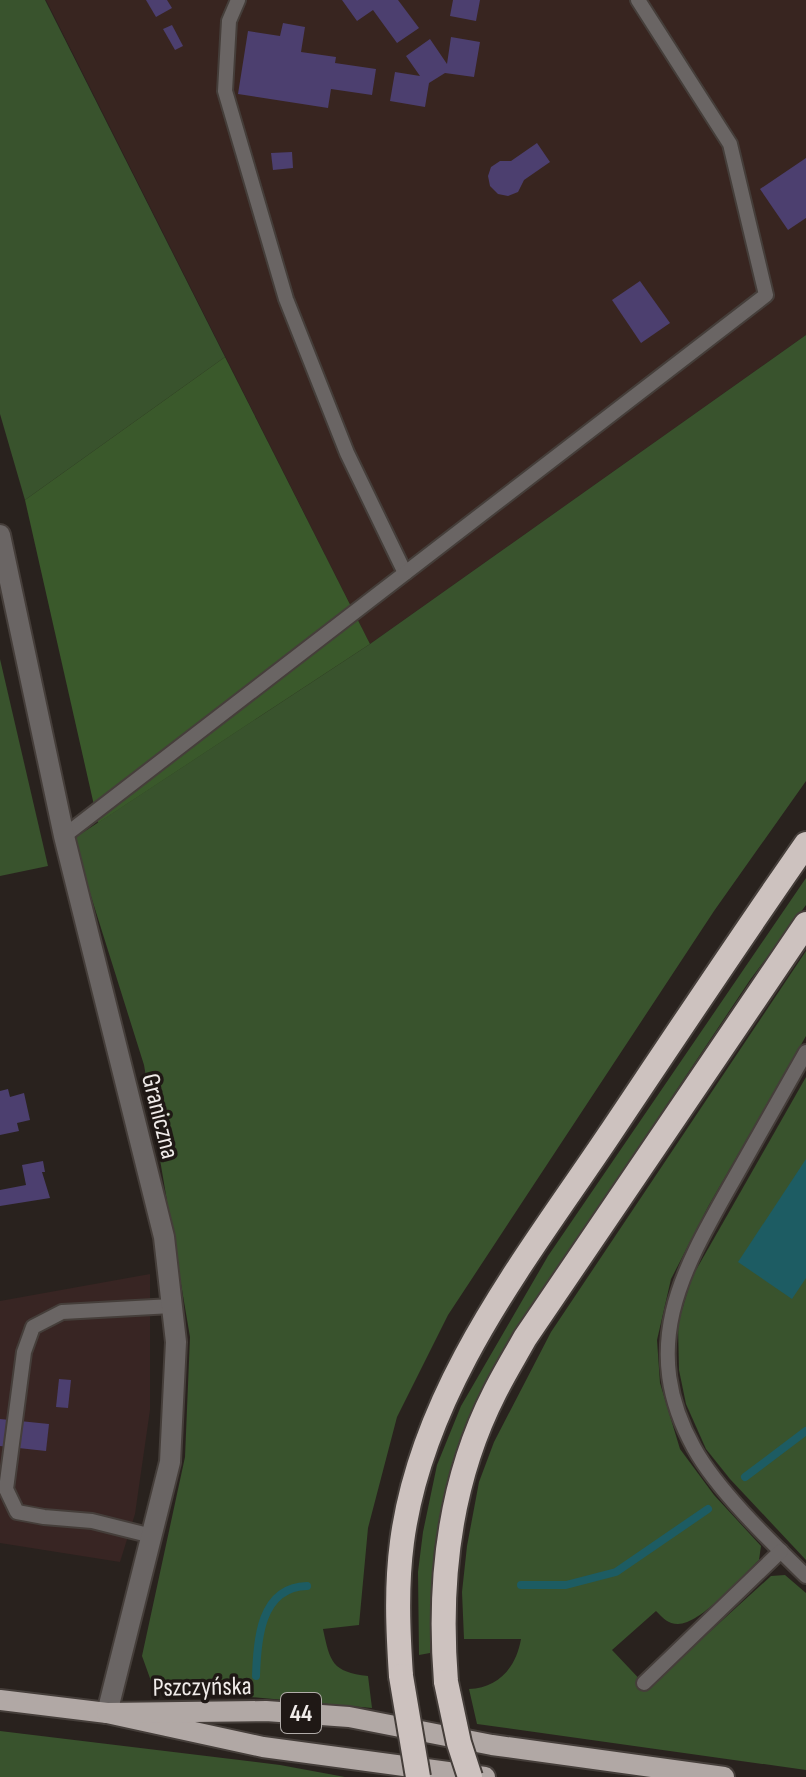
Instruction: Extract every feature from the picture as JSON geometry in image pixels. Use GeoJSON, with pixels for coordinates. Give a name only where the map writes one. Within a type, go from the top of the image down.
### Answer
{"type":"FeatureCollection","features":[{"type":"Feature","properties":{"kind":"highway"},"geometry":{"type":"LineString","coordinates":[[418,1777],[401,1676],[397,1598],[405,1522],[438,1413],[457,1371],[562,1206],[806,844]]}},
{"type":"Feature","properties":{"kind":"highway"},"geometry":{"type":"LineString","coordinates":[[470,1777],[446,1682],[443,1583],[449,1534],[463,1472],[493,1394],[525,1338],[806,924]]}},
{"type":"Feature","properties":{"kind":"main road","name":"44"},"geometry":{"type":"LineString","coordinates":[[0,1700],[107,1713]]}},
{"type":"Feature","properties":{"kind":"main road","name":"Pszczyńska"},"geometry":{"type":"LineString","coordinates":[[107,1713],[266,1711],[349,1717],[492,1745],[724,1777]]}},
{"type":"Feature","properties":{"kind":"main road","name":"Pszczyńska"},"geometry":{"type":"LineString","coordinates":[[107,1713],[263,1747],[485,1777]]}},
{"type":"Feature","properties":{"kind":"street","name":"Graniczna"},"geometry":{"type":"LineString","coordinates":[[0,535],[64,836],[164,1237],[176,1342],[170,1462],[107,1713]]}},
{"type":"Feature","properties":{"kind":"lane"},"geometry":{"type":"LineString","coordinates":[[238,0],[229,21],[225,91],[286,299],[347,453],[405,573]]}},
{"type":"Feature","properties":{"kind":"lane"},"geometry":{"type":"LineString","coordinates":[[64,836],[766,295],[730,144],[638,0]]}},
{"type":"Feature","properties":{"kind":"lane"},"geometry":{"type":"LineString","coordinates":[[806,1052],[691,1256],[676,1296],[669,1335],[673,1393],[694,1448],[718,1482],[806,1576]]}},
{"type":"Feature","properties":{"kind":"lane"},"geometry":{"type":"LineString","coordinates":[[152,1536],[92,1521],[17,1512],[6,1489],[24,1352],[33,1327],[62,1312],[172,1306]]}},
{"type":"Feature","properties":{"kind":"lane"},"geometry":{"type":"LineString","coordinates":[[644,1683],[781,1551]]}},
{"type":"Feature","properties":{"kind":"shaded area"},"geometry":{"type":"Polygon","coordinates":[[[46,0],[806,0],[806,335],[370,644],[46,0]]]}},
{"type":"Feature","properties":{"kind":"shaded area"},"geometry":{"type":"Polygon","coordinates":[[[150,1274],[150,1410],[135,1514],[120,1562],[0,1543],[0,1301],[150,1274]]]}},
{"type":"Feature","properties":{"kind":"green space"},"geometry":{"type":"Polygon","coordinates":[[[0,0],[45,0],[225,357],[25,500],[0,414],[0,0]]]}},
{"type":"Feature","properties":{"kind":"green space"},"geometry":{"type":"Polygon","coordinates":[[[806,335],[806,781],[714,911],[448,1315],[397,1417],[368,1528],[359,1625],[323,1629],[335,1663],[347,1672],[368,1676],[372,1708],[184,1691],[151,1681],[142,1656],[185,1457],[190,1337],[144,1065],[73,839],[370,644],[806,335]]]}},
{"type":"Feature","properties":{"kind":"green space"},"geometry":{"type":"Polygon","coordinates":[[[225,357],[370,644],[98,823],[25,500],[225,357]]]}},
{"type":"Feature","properties":{"kind":"green space"},"geometry":{"type":"Polygon","coordinates":[[[0,659],[48,866],[0,876],[0,659]]]}},
{"type":"Feature","properties":{"kind":"green space"},"geometry":{"type":"Polygon","coordinates":[[[806,878],[806,905],[750,980],[539,1296],[486,1384],[450,1472],[434,1550],[430,1653],[419,1655],[418,1572],[423,1532],[437,1465],[461,1406],[548,1256],[806,878]]]}},
{"type":"Feature","properties":{"kind":"green space"},"geometry":{"type":"Polygon","coordinates":[[[806,951],[806,1036],[709,1205],[671,1279],[657,1340],[660,1383],[680,1449],[714,1495],[761,1546],[759,1560],[698,1616],[674,1624],[656,1611],[612,1650],[648,1688],[771,1576],[785,1575],[806,1593],[806,1770],[477,1724],[469,1689],[489,1685],[504,1674],[515,1659],[521,1639],[464,1639],[462,1592],[467,1546],[479,1482],[494,1442],[551,1332],[806,951]]]}},
{"type":"Feature","properties":{"kind":"green space"},"geometry":{"type":"Polygon","coordinates":[[[806,1077],[806,1560],[706,1449],[686,1404],[679,1370],[678,1323],[692,1277],[806,1077]]]}},
{"type":"Feature","properties":{"kind":"green space"},"geometry":{"type":"Polygon","coordinates":[[[0,1731],[280,1765],[345,1777],[0,1777],[0,1731]]]}},
{"type":"Feature","properties":{"kind":"water"},"geometry":{"type":"Polygon","coordinates":[[[806,1159],[806,1278],[792,1299],[738,1262],[806,1159]]]}},
{"type":"Feature","properties":{"kind":"building"},"geometry":{"type":"Polygon","coordinates":[[[146,0],[167,0],[172,8],[156,17],[146,0]]]}},
{"type":"Feature","properties":{"kind":"building"},"geometry":{"type":"Polygon","coordinates":[[[342,0],[398,0],[419,28],[397,43],[373,10],[357,21],[342,0]]]}},
{"type":"Feature","properties":{"kind":"building"},"geometry":{"type":"Polygon","coordinates":[[[453,0],[480,0],[476,21],[450,16],[453,0]]]}},
{"type":"Feature","properties":{"kind":"building"},"geometry":{"type":"Polygon","coordinates":[[[283,23],[305,27],[301,52],[336,57],[335,63],[376,69],[372,95],[331,89],[328,108],[238,94],[248,31],[280,36],[283,23]]]}},
{"type":"Feature","properties":{"kind":"building"},"geometry":{"type":"Polygon","coordinates":[[[172,25],[183,46],[175,50],[163,29],[172,25]]]}},
{"type":"Feature","properties":{"kind":"building"},"geometry":{"type":"Polygon","coordinates":[[[451,37],[480,42],[474,77],[445,73],[429,83],[425,107],[390,101],[395,72],[420,76],[406,56],[430,39],[447,64],[451,37]]]}},
{"type":"Feature","properties":{"kind":"building"},"geometry":{"type":"Polygon","coordinates":[[[537,143],[550,162],[524,180],[518,192],[508,196],[498,194],[490,186],[488,176],[491,167],[500,161],[511,161],[537,143]]]}},
{"type":"Feature","properties":{"kind":"building"},"geometry":{"type":"Polygon","coordinates":[[[292,152],[293,168],[273,170],[271,153],[292,152]]]}},
{"type":"Feature","properties":{"kind":"building"},"geometry":{"type":"Polygon","coordinates":[[[806,158],[806,218],[788,230],[760,189],[806,158]]]}},
{"type":"Feature","properties":{"kind":"building"},"geometry":{"type":"Polygon","coordinates":[[[640,281],[670,323],[641,343],[612,300],[640,281]]]}},
{"type":"Feature","properties":{"kind":"building"},"geometry":{"type":"Polygon","coordinates":[[[8,1089],[10,1097],[24,1093],[30,1120],[17,1123],[19,1131],[0,1135],[0,1091],[8,1089]]]}},
{"type":"Feature","properties":{"kind":"building"},"geometry":{"type":"Polygon","coordinates":[[[43,1161],[45,1172],[42,1172],[50,1198],[0,1206],[0,1190],[26,1185],[22,1165],[43,1161]]]}},
{"type":"Feature","properties":{"kind":"building"},"geometry":{"type":"Polygon","coordinates":[[[59,1379],[71,1380],[68,1408],[56,1407],[59,1379]]]}},
{"type":"Feature","properties":{"kind":"building"},"geometry":{"type":"Polygon","coordinates":[[[0,1419],[49,1424],[46,1451],[0,1446],[0,1419]]]}},
{"type":"Feature","properties":{"kind":"waterway"},"geometry":{"type":"LineString","coordinates":[[745,1477],[806,1431]]}},
{"type":"Feature","properties":{"kind":"waterway"},"geometry":{"type":"LineString","coordinates":[[521,1585],[566,1585],[616,1572],[708,1509]]}},
{"type":"Feature","properties":{"kind":"waterway"},"geometry":{"type":"LineString","coordinates":[[256,1676],[260,1632],[270,1606],[291,1589],[307,1586]]}}]}
